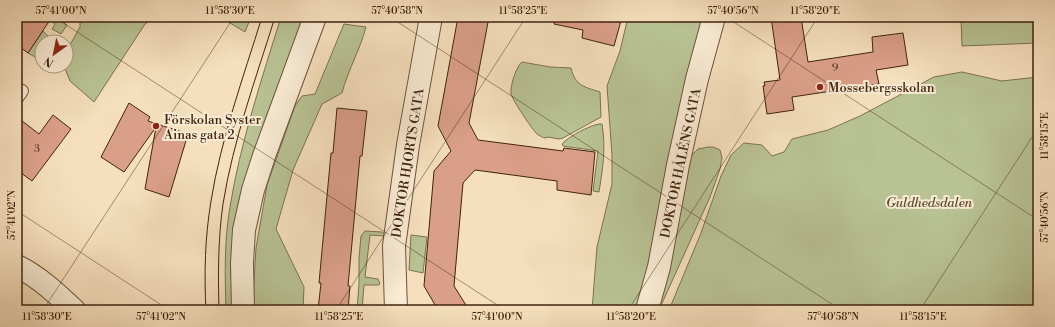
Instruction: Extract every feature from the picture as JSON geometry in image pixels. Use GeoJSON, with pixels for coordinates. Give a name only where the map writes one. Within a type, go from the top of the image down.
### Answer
{"type":"FeatureCollection","features":[{"type":"Feature","properties":{"kind":"street"},"geometry":{"type":"LineString","coordinates":[[243,310],[242,263],[244,230],[253,190],[315,17]]}},
{"type":"Feature","properties":{"kind":"street","name":"DOKTOR HJORTS GATA"},"geometry":{"type":"LineString","coordinates":[[396,310],[394,246],[408,145],[431,17]]}},
{"type":"Feature","properties":{"kind":"street","name":"DOKTOR HÅLÉNS GATA"},"geometry":{"type":"LineString","coordinates":[[647,310],[659,267],[678,164],[697,79],[714,17]]}},
{"type":"Feature","properties":{"kind":"street"},"geometry":{"type":"LineString","coordinates":[[17,266],[34,275],[74,310]]}},
{"type":"Feature","properties":{"kind":"green space"},"geometry":{"type":"Polygon","coordinates":[[[52,17],[65,17],[64,23],[67,25],[61,34],[52,29],[55,24],[50,20],[52,17]]]}},
{"type":"Feature","properties":{"kind":"green space"},"geometry":{"type":"Polygon","coordinates":[[[80,17],[156,17],[145,24],[94,102],[70,81],[67,74],[74,74],[74,38],[80,27],[80,17]]]}},
{"type":"Feature","properties":{"kind":"green space"},"geometry":{"type":"Polygon","coordinates":[[[220,17],[251,17],[245,32],[220,17]]]}},
{"type":"Feature","properties":{"kind":"green space"},"geometry":{"type":"Polygon","coordinates":[[[281,17],[304,17],[265,120],[243,192],[233,238],[231,271],[233,310],[226,310],[226,246],[228,220],[234,183],[252,111],[281,17]]]}},
{"type":"Feature","properties":{"kind":"green space"},"geometry":{"type":"Polygon","coordinates":[[[628,17],[703,17],[647,283],[637,310],[592,310],[597,247],[612,184],[612,155],[607,86],[620,51],[628,17]]]}},
{"type":"Feature","properties":{"kind":"green space"},"geometry":{"type":"Polygon","coordinates":[[[961,17],[1038,17],[1038,43],[962,46],[961,17]]]}},
{"type":"Feature","properties":{"kind":"green space"},"geometry":{"type":"Polygon","coordinates":[[[344,24],[366,27],[361,44],[347,76],[342,93],[322,104],[293,170],[276,229],[304,287],[303,310],[254,310],[253,298],[256,248],[267,185],[295,106],[302,96],[315,94],[344,24]]]}},
{"type":"Feature","properties":{"kind":"green space"},"geometry":{"type":"Polygon","coordinates":[[[34,44],[34,56],[28,53],[34,44]]]}},
{"type":"Feature","properties":{"kind":"green space"},"geometry":{"type":"Polygon","coordinates":[[[522,62],[550,67],[571,68],[575,79],[581,85],[600,92],[601,117],[563,138],[545,138],[537,134],[523,115],[511,94],[511,86],[514,77],[522,62]]]}},
{"type":"Feature","properties":{"kind":"green space","name":"Guldhedsdalen"},"geometry":{"type":"Polygon","coordinates":[[[962,72],[1002,81],[1038,77],[1038,310],[669,310],[701,233],[721,176],[731,155],[744,143],[762,145],[772,156],[784,152],[792,139],[828,130],[860,116],[934,77],[962,72]]]}},
{"type":"Feature","properties":{"kind":"green space"},"geometry":{"type":"Polygon","coordinates":[[[602,124],[604,149],[599,192],[593,191],[598,151],[563,146],[562,144],[579,132],[602,124]]]}},
{"type":"Feature","properties":{"kind":"green space"},"geometry":{"type":"Polygon","coordinates":[[[713,147],[720,150],[722,158],[720,169],[710,197],[659,310],[652,310],[690,157],[698,149],[713,147]]]}},
{"type":"Feature","properties":{"kind":"green space"},"geometry":{"type":"Polygon","coordinates":[[[365,231],[382,232],[385,234],[384,236],[370,235],[365,277],[378,279],[380,284],[364,285],[362,310],[357,310],[361,236],[365,231]]]}},
{"type":"Feature","properties":{"kind":"green space"},"geometry":{"type":"Polygon","coordinates":[[[411,235],[427,237],[423,273],[409,270],[411,235]]]}},
{"type":"Feature","properties":{"kind":"building"},"geometry":{"type":"Polygon","coordinates":[[[17,17],[52,17],[41,34],[34,34],[34,44],[28,53],[17,45],[17,17]]]}},
{"type":"Feature","properties":{"kind":"building"},"geometry":{"type":"Polygon","coordinates":[[[458,17],[489,17],[469,123],[478,140],[563,151],[564,148],[595,152],[591,195],[557,190],[557,181],[475,170],[463,183],[454,286],[469,310],[438,310],[424,286],[434,171],[451,151],[438,126],[458,17]]]}},
{"type":"Feature","properties":{"kind":"building"},"geometry":{"type":"Polygon","coordinates":[[[555,17],[622,17],[614,46],[582,38],[583,30],[554,24],[555,17]]]}},
{"type":"Feature","properties":{"kind":"building"},"geometry":{"type":"Polygon","coordinates":[[[771,17],[801,17],[808,62],[873,52],[872,37],[903,33],[908,65],[876,70],[879,84],[792,97],[794,110],[767,114],[763,86],[765,86],[764,82],[780,80],[771,17]]]}},
{"type":"Feature","properties":{"kind":"building"},"geometry":{"type":"Polygon","coordinates":[[[129,103],[150,117],[148,121],[188,134],[169,197],[145,189],[156,127],[124,172],[101,157],[129,103]]]}},
{"type":"Feature","properties":{"kind":"building"},"geometry":{"type":"Polygon","coordinates":[[[337,108],[367,111],[362,156],[360,156],[348,286],[350,286],[348,310],[318,310],[321,283],[319,283],[331,153],[333,153],[337,108]]]}},
{"type":"Feature","properties":{"kind":"building"},"geometry":{"type":"Polygon","coordinates":[[[53,115],[71,129],[32,181],[17,170],[17,117],[39,134],[53,115]]]}},
{"type":"Feature","properties":{"kind":"tram line"},"geometry":{"type":"LineString","coordinates":[[206,310],[206,242],[215,178],[233,109],[262,17]]}},
{"type":"Feature","properties":{"kind":"tram line"},"geometry":{"type":"LineString","coordinates":[[219,310],[219,244],[227,180],[239,133],[275,17]]}},
{"type":"Feature","properties":{"kind":"place","name":"Mossebergsskolan"},"geometry":{"type":"Point","coordinates":[820,87]}},
{"type":"Feature","properties":{"kind":"place","name":"Förskolan Syster Ainas gata 2"},"geometry":{"type":"Point","coordinates":[156,126]}}]}
